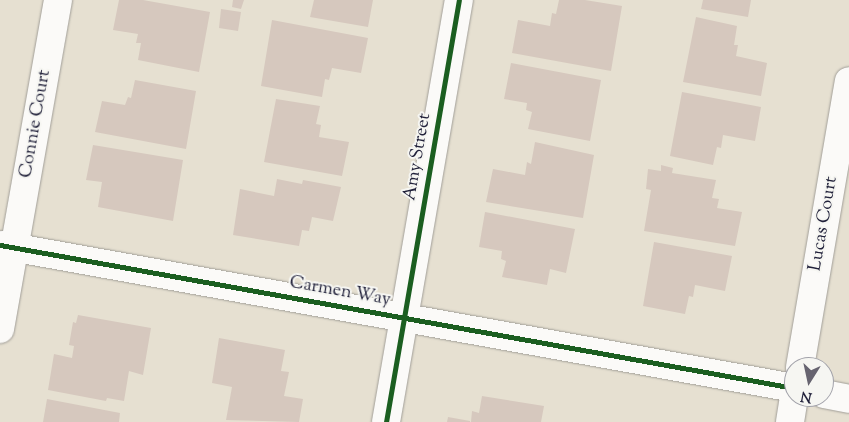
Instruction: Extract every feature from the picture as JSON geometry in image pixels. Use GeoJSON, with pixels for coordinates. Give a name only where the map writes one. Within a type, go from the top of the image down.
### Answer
{"type":"FeatureCollection","features":[{"type":"Feature","properties":{"kind":"street","name":"Connie Court"},"geometry":{"type":"LineString","coordinates":[[0,329],[7,246],[58,0]]}},
{"type":"Feature","properties":{"kind":"street","name":"Amy Street"},"geometry":{"type":"LineString","coordinates":[[386,422],[458,0]]}},
{"type":"Feature","properties":{"kind":"street","name":"Lucas Court"},"geometry":{"type":"LineString","coordinates":[[802,357],[849,81]]}},
{"type":"Feature","properties":{"kind":"street","name":"Carmen Way"},"geometry":{"type":"LineString","coordinates":[[7,246],[784,386]]}},
{"type":"Feature","properties":{"kind":"street"},"geometry":{"type":"LineString","coordinates":[[834,396],[849,399]]}},
{"type":"Feature","properties":{"kind":"street"},"geometry":{"type":"LineString","coordinates":[[790,422],[792,407]]}},
{"type":"Feature","properties":{"kind":"building"},"geometry":{"type":"Polygon","coordinates":[[[119,0],[143,0],[210,12],[199,72],[138,60],[141,43],[136,43],[138,34],[113,30],[119,0]]]}},
{"type":"Feature","properties":{"kind":"building"},"geometry":{"type":"Polygon","coordinates":[[[233,0],[244,0],[241,9],[232,7],[233,0]]]}},
{"type":"Feature","properties":{"kind":"building"},"geometry":{"type":"Polygon","coordinates":[[[314,0],[373,0],[368,27],[310,17],[314,0]]]}},
{"type":"Feature","properties":{"kind":"building"},"geometry":{"type":"Polygon","coordinates":[[[559,0],[585,0],[622,6],[611,71],[512,53],[518,20],[550,26],[552,13],[556,14],[559,0]]]}},
{"type":"Feature","properties":{"kind":"building"},"geometry":{"type":"Polygon","coordinates":[[[703,0],[751,0],[748,17],[701,9],[703,0]]]}},
{"type":"Feature","properties":{"kind":"building"},"geometry":{"type":"Polygon","coordinates":[[[221,9],[241,12],[238,31],[219,28],[221,9]]]}},
{"type":"Feature","properties":{"kind":"building"},"geometry":{"type":"Polygon","coordinates":[[[696,17],[737,26],[734,45],[738,45],[736,56],[767,63],[761,96],[683,82],[696,17]]]}},
{"type":"Feature","properties":{"kind":"building"},"geometry":{"type":"Polygon","coordinates":[[[272,20],[368,38],[361,73],[332,68],[329,80],[325,79],[322,97],[261,86],[272,20]]]}},
{"type":"Feature","properties":{"kind":"building"},"geometry":{"type":"Polygon","coordinates":[[[511,63],[601,80],[590,141],[528,129],[532,112],[526,110],[527,103],[504,99],[511,63]]]}},
{"type":"Feature","properties":{"kind":"building"},"geometry":{"type":"Polygon","coordinates":[[[135,80],[196,91],[186,149],[95,132],[102,101],[125,105],[128,97],[131,98],[135,80]]]}},
{"type":"Feature","properties":{"kind":"building"},"geometry":{"type":"Polygon","coordinates":[[[682,92],[761,107],[755,141],[723,135],[721,148],[717,147],[713,165],[670,156],[682,92]]]}},
{"type":"Feature","properties":{"kind":"building"},"geometry":{"type":"Polygon","coordinates":[[[276,99],[320,106],[316,124],[321,125],[319,137],[349,142],[342,176],[264,162],[276,99]]]}},
{"type":"Feature","properties":{"kind":"building"},"geometry":{"type":"Polygon","coordinates":[[[535,142],[594,155],[583,218],[486,202],[493,169],[525,175],[527,162],[531,164],[535,142]]]}},
{"type":"Feature","properties":{"kind":"building"},"geometry":{"type":"Polygon","coordinates":[[[93,145],[183,160],[173,221],[98,207],[102,182],[86,180],[93,145]]]}},
{"type":"Feature","properties":{"kind":"building"},"geometry":{"type":"Polygon","coordinates":[[[661,165],[673,168],[672,173],[716,180],[712,198],[719,199],[717,208],[742,212],[735,246],[644,231],[651,190],[646,189],[648,169],[661,171],[661,165]]]}},
{"type":"Feature","properties":{"kind":"building"},"geometry":{"type":"Polygon","coordinates":[[[277,179],[302,184],[303,180],[341,187],[333,221],[312,217],[309,231],[302,230],[299,246],[233,235],[240,189],[274,196],[277,179]]]}},
{"type":"Feature","properties":{"kind":"building"},"geometry":{"type":"Polygon","coordinates":[[[485,212],[575,229],[566,273],[550,269],[547,285],[502,277],[506,261],[501,259],[502,251],[479,247],[485,212]]]}},
{"type":"Feature","properties":{"kind":"building"},"geometry":{"type":"Polygon","coordinates":[[[654,242],[732,256],[725,291],[695,285],[693,297],[689,296],[685,314],[643,306],[654,242]]]}},
{"type":"Feature","properties":{"kind":"building"},"geometry":{"type":"Polygon","coordinates":[[[78,315],[151,328],[143,375],[129,371],[124,401],[107,398],[106,401],[48,390],[54,354],[72,358],[74,346],[69,345],[73,322],[76,323],[78,315]]]}},
{"type":"Feature","properties":{"kind":"building"},"geometry":{"type":"Polygon","coordinates":[[[219,338],[285,350],[281,371],[289,372],[284,396],[303,399],[299,422],[226,420],[232,387],[212,383],[219,338]]]}},
{"type":"Feature","properties":{"kind":"building"},"geometry":{"type":"Polygon","coordinates":[[[482,396],[544,406],[541,422],[471,422],[472,411],[479,413],[482,396]]]}},
{"type":"Feature","properties":{"kind":"building"},"geometry":{"type":"Polygon","coordinates":[[[47,399],[120,413],[119,422],[43,422],[47,399]]]}},
{"type":"Feature","properties":{"kind":"building"},"geometry":{"type":"Polygon","coordinates":[[[448,417],[470,421],[470,422],[447,422],[448,417]]]}},
{"type":"Feature","properties":{"kind":"cycle path"},"geometry":{"type":"LineString","coordinates":[[386,422],[459,0]]}},
{"type":"Feature","properties":{"kind":"cycle path"},"geometry":{"type":"LineString","coordinates":[[0,245],[784,386]]}}]}
